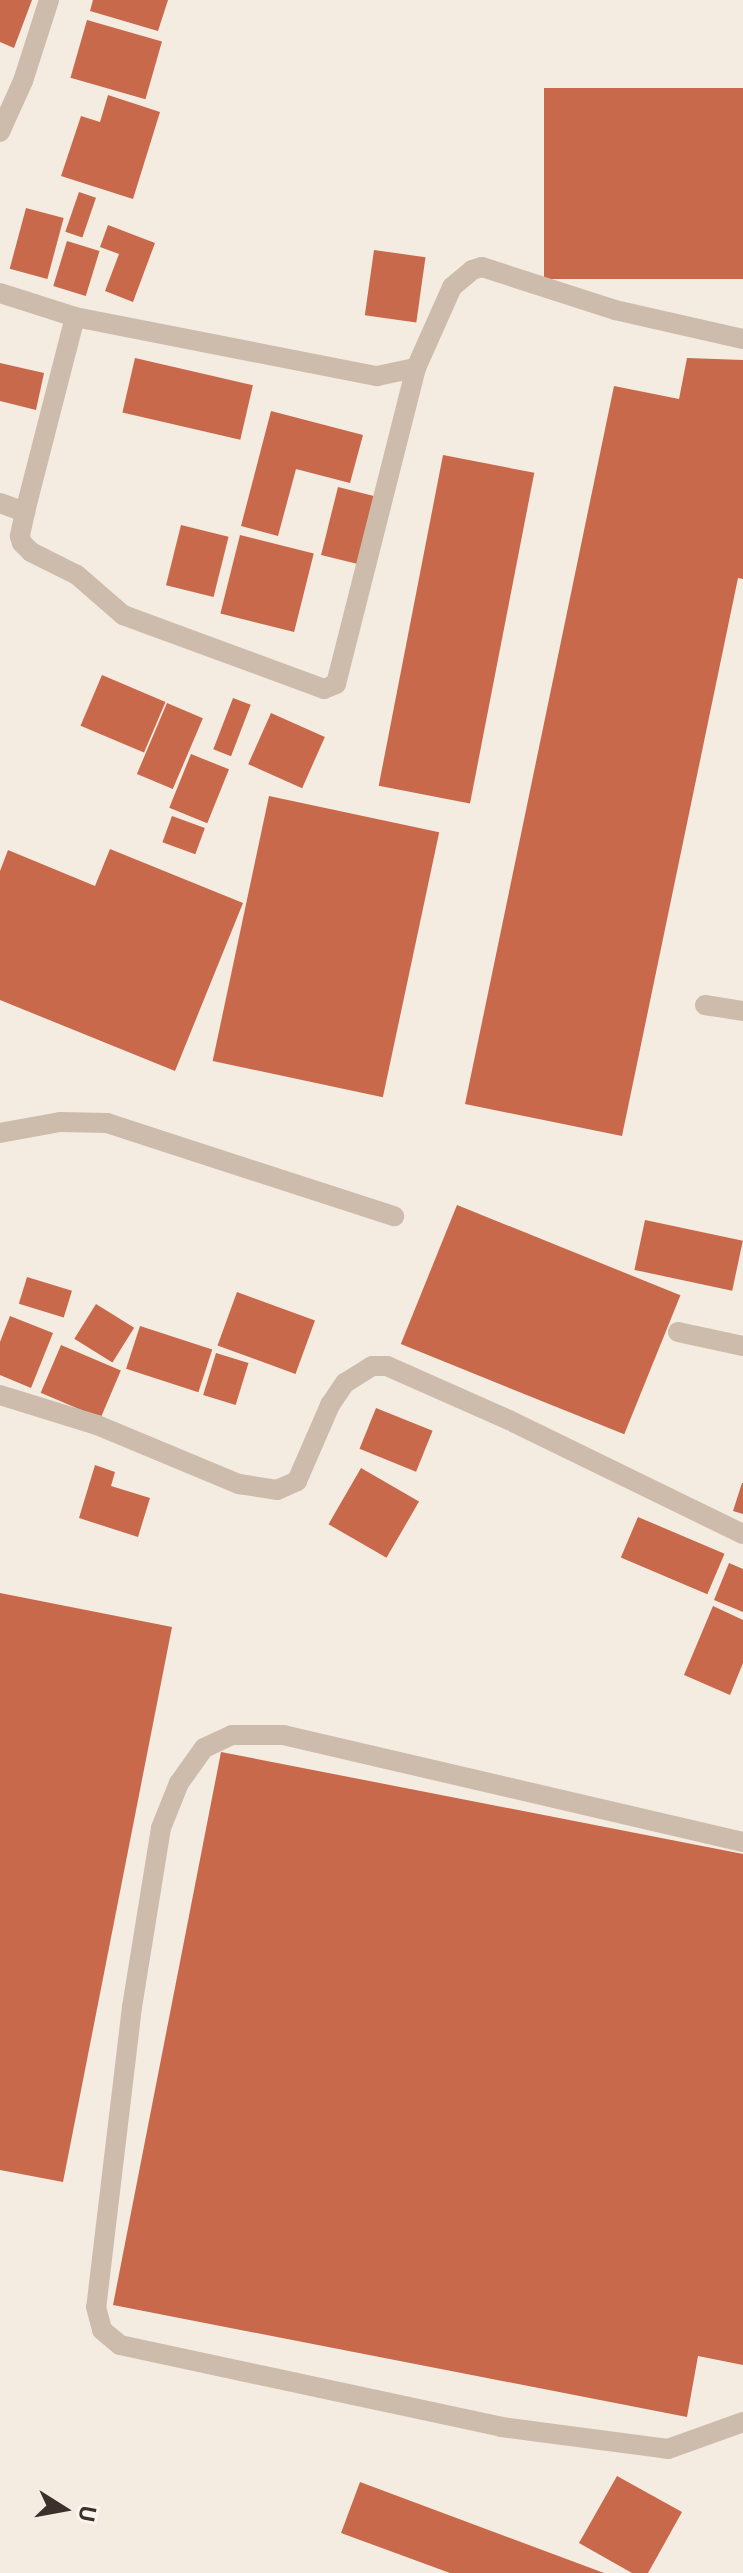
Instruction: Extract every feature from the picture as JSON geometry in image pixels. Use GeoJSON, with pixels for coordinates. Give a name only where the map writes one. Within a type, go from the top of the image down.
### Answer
{"type":"FeatureCollection","features":[{"type":"Feature","properties":{"kind":"street"},"geometry":{"type":"LineString","coordinates":[[0,132],[23,81],[49,0]]}},
{"type":"Feature","properties":{"kind":"street"},"geometry":{"type":"LineString","coordinates":[[75,317],[25,512],[20,536],[26,548],[77,575],[123,615],[324,689],[336,684],[416,368],[452,287],[472,270],[482,267],[615,310],[743,339]]}},
{"type":"Feature","properties":{"kind":"street"},"geometry":{"type":"LineString","coordinates":[[0,293],[75,317],[377,376],[416,368]]}},
{"type":"Feature","properties":{"kind":"street"},"geometry":{"type":"LineString","coordinates":[[0,503],[25,512]]}},
{"type":"Feature","properties":{"kind":"street"},"geometry":{"type":"LineString","coordinates":[[705,1005],[743,1011]]}},
{"type":"Feature","properties":{"kind":"street"},"geometry":{"type":"LineString","coordinates":[[0,1133],[60,1122],[107,1123],[394,1216]]}},
{"type":"Feature","properties":{"kind":"street"},"geometry":{"type":"LineString","coordinates":[[678,1332],[743,1346]]}},
{"type":"Feature","properties":{"kind":"street"},"geometry":{"type":"LineString","coordinates":[[0,1395],[97,1425],[239,1484],[277,1490],[297,1481],[330,1405],[345,1383],[372,1366],[387,1366],[509,1420],[743,1534]]}},
{"type":"Feature","properties":{"kind":"street"},"geometry":{"type":"LineString","coordinates":[[743,1842],[284,1735],[232,1735],[204,1748],[179,1783],[161,1828],[132,2007],[96,2307],[102,2330],[120,2345],[501,2427],[668,2449],[743,2422]]}},
{"type":"Feature","properties":{"kind":"building"},"geometry":{"type":"Polygon","coordinates":[[[0,0],[32,0],[14,48],[0,42],[0,0]]]}},
{"type":"Feature","properties":{"kind":"building"},"geometry":{"type":"Polygon","coordinates":[[[93,0],[168,0],[158,31],[90,11],[93,0]]]}},
{"type":"Feature","properties":{"kind":"building"},"geometry":{"type":"Polygon","coordinates":[[[87,20],[162,41],[145,99],[70,78],[87,20]]]}},
{"type":"Feature","properties":{"kind":"building"},"geometry":{"type":"Polygon","coordinates":[[[544,88],[743,88],[743,279],[544,279],[544,88]]]}},
{"type":"Feature","properties":{"kind":"building"},"geometry":{"type":"Polygon","coordinates":[[[108,95],[160,112],[133,199],[61,176],[81,116],[100,122],[108,95]]]}},
{"type":"Feature","properties":{"kind":"building"},"geometry":{"type":"Polygon","coordinates":[[[79,192],[96,198],[82,238],[65,232],[79,192]]]}},
{"type":"Feature","properties":{"kind":"building"},"geometry":{"type":"Polygon","coordinates":[[[26,208],[64,218],[47,279],[10,269],[26,208]]]}},
{"type":"Feature","properties":{"kind":"building"},"geometry":{"type":"Polygon","coordinates":[[[108,225],[155,243],[133,302],[105,291],[119,254],[100,247],[108,225]]]}},
{"type":"Feature","properties":{"kind":"building"},"geometry":{"type":"Polygon","coordinates":[[[67,241],[100,251],[86,296],[53,286],[67,241]]]}},
{"type":"Feature","properties":{"kind":"building"},"geometry":{"type":"Polygon","coordinates":[[[374,250],[425,257],[416,323],[365,315],[374,250]]]}},
{"type":"Feature","properties":{"kind":"building"},"geometry":{"type":"Polygon","coordinates":[[[135,358],[253,385],[240,440],[122,413],[135,358]]]}},
{"type":"Feature","properties":{"kind":"building"},"geometry":{"type":"Polygon","coordinates":[[[687,358],[743,360],[743,579],[738,578],[622,1136],[465,1104],[614,386],[679,399],[687,358]]]}},
{"type":"Feature","properties":{"kind":"building"},"geometry":{"type":"Polygon","coordinates":[[[0,363],[44,373],[36,410],[0,401],[0,363]]]}},
{"type":"Feature","properties":{"kind":"building"},"geometry":{"type":"Polygon","coordinates":[[[271,411],[363,435],[350,483],[296,469],[278,536],[241,526],[271,411]]]}},
{"type":"Feature","properties":{"kind":"building"},"geometry":{"type":"Polygon","coordinates":[[[443,455],[534,473],[470,804],[379,786],[443,455]]]}},
{"type":"Feature","properties":{"kind":"building"},"geometry":{"type":"Polygon","coordinates":[[[338,487],[379,497],[362,565],[321,555],[338,487]]]}},
{"type":"Feature","properties":{"kind":"building"},"geometry":{"type":"Polygon","coordinates":[[[181,525],[229,537],[214,597],[166,585],[181,525]]]}},
{"type":"Feature","properties":{"kind":"building"},"geometry":{"type":"Polygon","coordinates":[[[240,535],[314,553],[294,632],[220,614],[240,535]]]}},
{"type":"Feature","properties":{"kind":"building"},"geometry":{"type":"Polygon","coordinates":[[[102,675],[166,702],[144,753],[81,726],[102,675]]]}},
{"type":"Feature","properties":{"kind":"building"},"geometry":{"type":"Polygon","coordinates":[[[233,698],[251,705],[231,756],[213,749],[233,698]]]}},
{"type":"Feature","properties":{"kind":"building"},"geometry":{"type":"Polygon","coordinates":[[[167,703],[203,718],[173,789],[137,774],[167,703]]]}},
{"type":"Feature","properties":{"kind":"building"},"geometry":{"type":"Polygon","coordinates":[[[271,713],[325,737],[302,788],[248,764],[271,713]]]}},
{"type":"Feature","properties":{"kind":"building"},"geometry":{"type":"Polygon","coordinates":[[[191,754],[229,769],[207,823],[169,808],[191,754]]]}},
{"type":"Feature","properties":{"kind":"building"},"geometry":{"type":"Polygon","coordinates":[[[269,796],[439,832],[383,1097],[213,1061],[269,796]]]}},
{"type":"Feature","properties":{"kind":"building"},"geometry":{"type":"Polygon","coordinates":[[[172,816],[205,828],[195,854],[162,842],[172,816]]]}},
{"type":"Feature","properties":{"kind":"building"},"geometry":{"type":"Polygon","coordinates":[[[110,849],[243,903],[175,1071],[0,1000],[0,871],[8,850],[95,886],[110,849]]]}},
{"type":"Feature","properties":{"kind":"building"},"geometry":{"type":"Polygon","coordinates":[[[457,1205],[680,1295],[624,1434],[401,1344],[457,1205]]]}},
{"type":"Feature","properties":{"kind":"building"},"geometry":{"type":"Polygon","coordinates":[[[645,1220],[743,1241],[732,1291],[634,1270],[645,1220]]]}},
{"type":"Feature","properties":{"kind":"building"},"geometry":{"type":"Polygon","coordinates":[[[27,1277],[72,1291],[64,1318],[19,1304],[27,1277]]]}},
{"type":"Feature","properties":{"kind":"building"},"geometry":{"type":"Polygon","coordinates":[[[237,1292],[315,1320],[295,1374],[218,1346],[237,1292]]]}},
{"type":"Feature","properties":{"kind":"building"},"geometry":{"type":"Polygon","coordinates":[[[96,1304],[134,1328],[112,1363],[74,1339],[96,1304]]]}},
{"type":"Feature","properties":{"kind":"building"},"geometry":{"type":"Polygon","coordinates":[[[10,1316],[53,1333],[31,1388],[0,1375],[0,1342],[10,1316]]]}},
{"type":"Feature","properties":{"kind":"building"},"geometry":{"type":"Polygon","coordinates":[[[140,1326],[212,1349],[198,1392],[126,1369],[140,1326]]]}},
{"type":"Feature","properties":{"kind":"building"},"geometry":{"type":"Polygon","coordinates":[[[61,1345],[121,1370],[101,1418],[41,1393],[61,1345]]]}},
{"type":"Feature","properties":{"kind":"building"},"geometry":{"type":"Polygon","coordinates":[[[216,1353],[249,1363],[236,1405],[203,1395],[216,1353]]]}},
{"type":"Feature","properties":{"kind":"building"},"geometry":{"type":"Polygon","coordinates":[[[376,1408],[433,1431],[416,1472],[360,1449],[376,1408]]]}},
{"type":"Feature","properties":{"kind":"building"},"geometry":{"type":"Polygon","coordinates":[[[95,1465],[115,1472],[111,1486],[150,1498],[138,1537],[79,1518],[95,1465]]]}},
{"type":"Feature","properties":{"kind":"building"},"geometry":{"type":"Polygon","coordinates":[[[361,1468],[419,1502],[387,1558],[329,1524],[361,1468]]]}},
{"type":"Feature","properties":{"kind":"building"},"geometry":{"type":"Polygon","coordinates":[[[743,1483],[743,1514],[733,1511],[743,1483]]]}},
{"type":"Feature","properties":{"kind":"building"},"geometry":{"type":"Polygon","coordinates":[[[638,1517],[725,1554],[707,1594],[621,1558],[638,1517]]]}},
{"type":"Feature","properties":{"kind":"building"},"geometry":{"type":"Polygon","coordinates":[[[729,1563],[743,1569],[743,1612],[714,1600],[729,1563]]]}},
{"type":"Feature","properties":{"kind":"building"},"geometry":{"type":"Polygon","coordinates":[[[0,1593],[172,1627],[63,2182],[0,2170],[0,1593]]]}},
{"type":"Feature","properties":{"kind":"building"},"geometry":{"type":"Polygon","coordinates":[[[713,1606],[743,1620],[743,1663],[730,1695],[684,1675],[713,1606]]]}},
{"type":"Feature","properties":{"kind":"building"},"geometry":{"type":"Polygon","coordinates":[[[221,1752],[743,1854],[743,2365],[698,2356],[687,2417],[113,2305],[221,1752]]]}},
{"type":"Feature","properties":{"kind":"building"},"geometry":{"type":"Polygon","coordinates":[[[617,2476],[682,2512],[648,2573],[632,2573],[579,2543],[617,2476]]]}},
{"type":"Feature","properties":{"kind":"building"},"geometry":{"type":"Polygon","coordinates":[[[360,2482],[604,2573],[450,2573],[341,2533],[360,2482]]]}}]}
